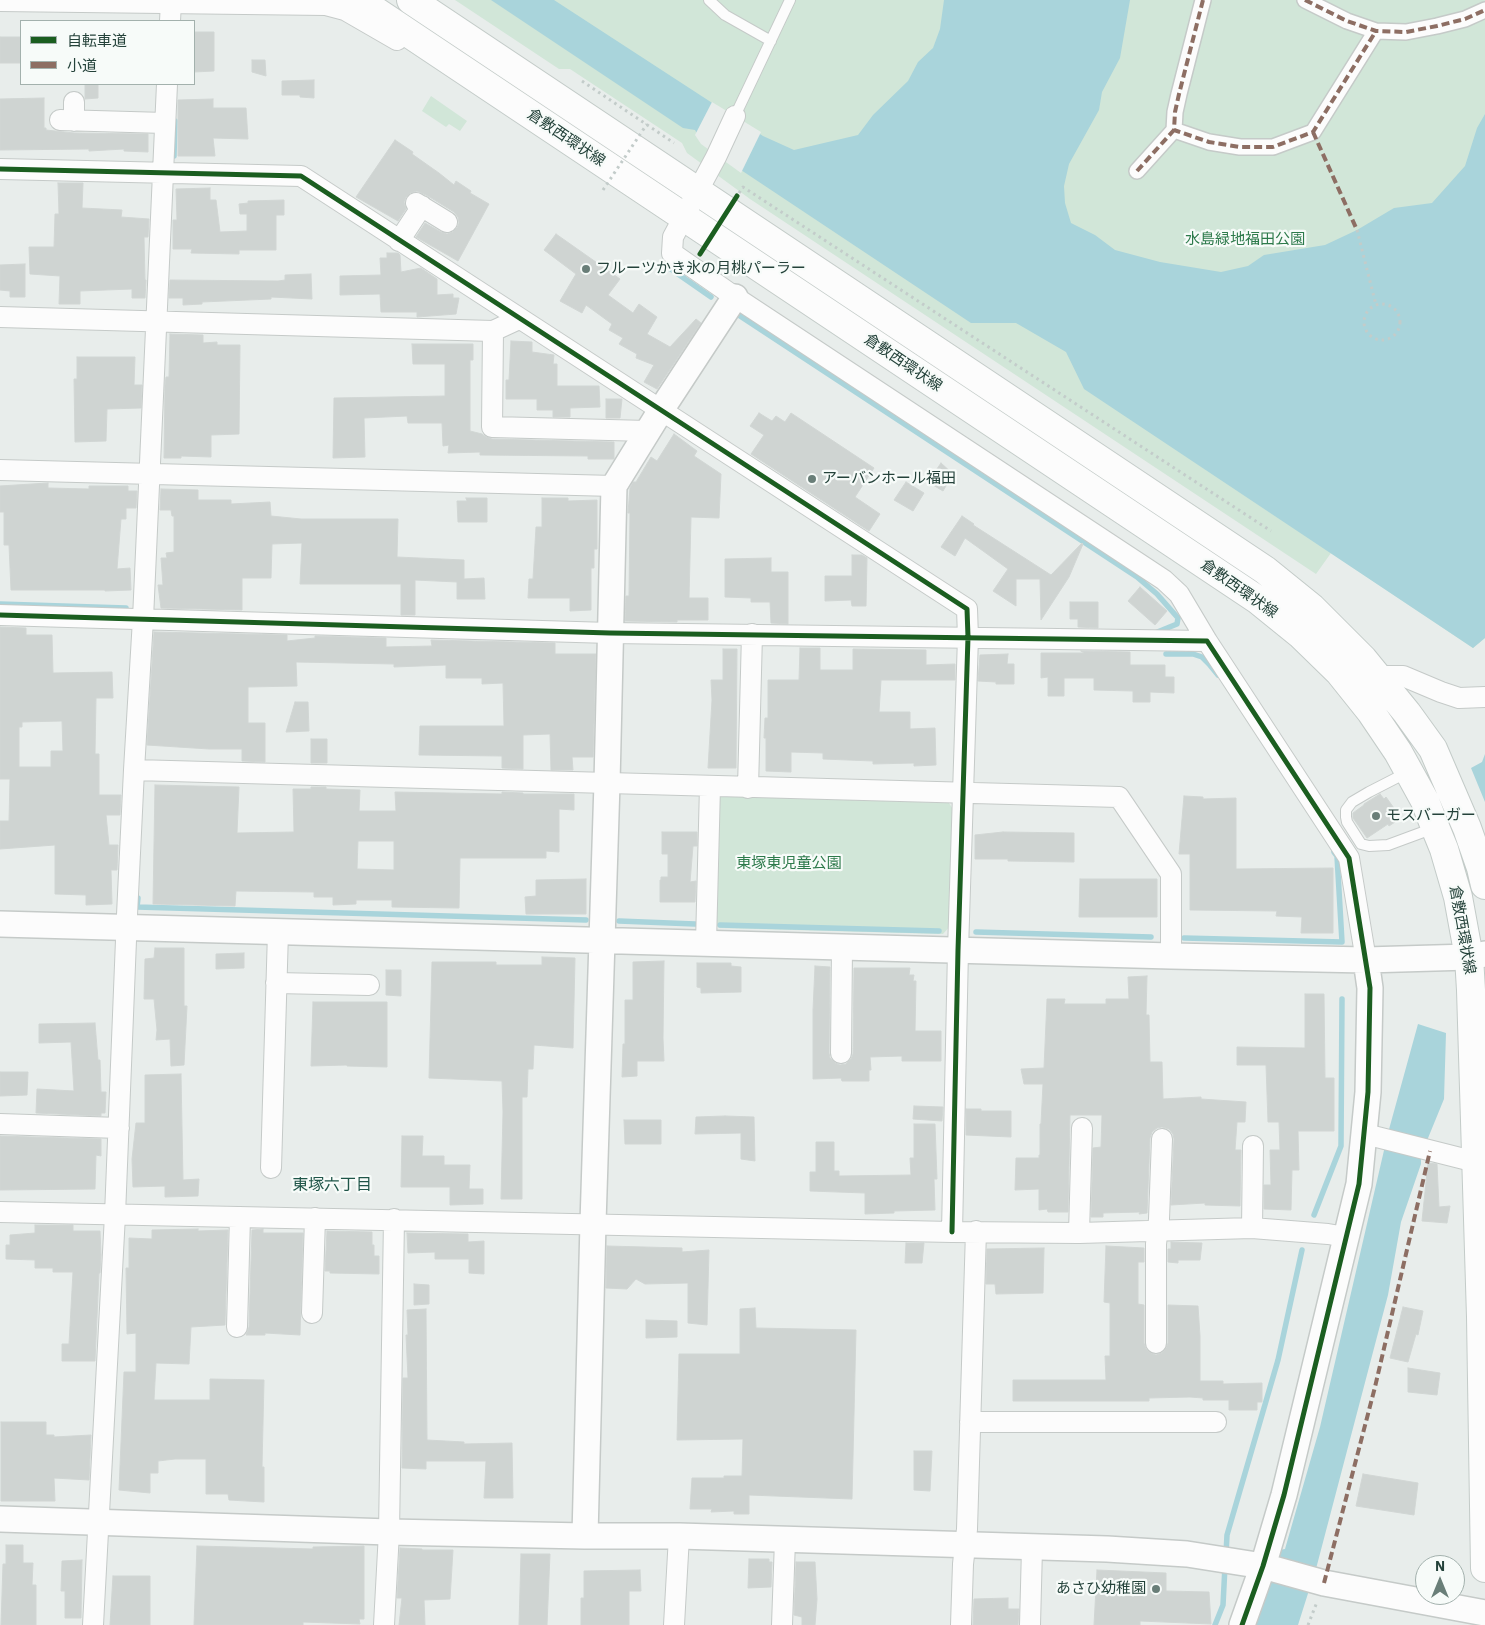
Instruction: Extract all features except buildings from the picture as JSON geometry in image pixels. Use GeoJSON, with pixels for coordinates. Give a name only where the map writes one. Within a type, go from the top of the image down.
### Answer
{"type":"FeatureCollection","features":[{"type":"Feature","properties":{"kind":"main road","name":"倉敷西環状線"},"geometry":{"type":"LineString","coordinates":[[359,0],[1258,600],[1300,634],[1339,672],[1371,712],[1398,752],[1424,801],[1444,849],[1477,955],[1471,990],[1481,1317],[1485,1568]]}},
{"type":"Feature","properties":{"kind":"main road","name":"倉敷西環状線"},"geometry":{"type":"LineString","coordinates":[[411,0],[1265,570],[1312,608],[1363,659],[1432,749],[1467,828],[1485,884]]}},
{"type":"Feature","properties":{"kind":"street"},"geometry":{"type":"LineString","coordinates":[[0,0],[170,12],[307,2],[345,10],[414,50],[454,63]]}},
{"type":"Feature","properties":{"kind":"street"},"geometry":{"type":"LineString","coordinates":[[1137,171],[1174,130],[1175,112],[1202,0]]}},
{"type":"Feature","properties":{"kind":"street"},"geometry":{"type":"LineString","coordinates":[[1305,0],[1347,21],[1376,31],[1406,32],[1465,19],[1485,10]]}},
{"type":"Feature","properties":{"kind":"street"},"geometry":{"type":"LineString","coordinates":[[1174,130],[1209,142],[1240,147],[1273,146],[1313,132],[1376,31]]}},
{"type":"Feature","properties":{"kind":"street"},"geometry":{"type":"LineString","coordinates":[[93,1625],[115,1215],[134,770],[144,619],[167,85]]}},
{"type":"Feature","properties":{"kind":"street"},"geometry":{"type":"LineString","coordinates":[[69,115],[166,123]]}},
{"type":"Feature","properties":{"kind":"street"},"geometry":{"type":"LineString","coordinates":[[735,116],[716,157],[673,237],[672,253],[735,297],[1164,580],[1179,594],[1207,641],[1349,858],[1370,988],[1368,1092],[1359,1184],[1267,1567],[1242,1625]]}},
{"type":"Feature","properties":{"kind":"street"},"geometry":{"type":"LineString","coordinates":[[0,169],[300,176],[967,609],[968,637],[958,950],[952,1232]]}},
{"type":"Feature","properties":{"kind":"street"},"geometry":{"type":"LineString","coordinates":[[399,241],[419,204],[447,222]]}},
{"type":"Feature","properties":{"kind":"street"},"geometry":{"type":"LineString","coordinates":[[585,1536],[614,486],[735,297]]}},
{"type":"Feature","properties":{"kind":"street"},"geometry":{"type":"LineString","coordinates":[[0,317],[493,331],[519,319]]}},
{"type":"Feature","properties":{"kind":"street"},"geometry":{"type":"LineString","coordinates":[[493,331],[492,426],[648,431]]}},
{"type":"Feature","properties":{"kind":"street"},"geometry":{"type":"LineString","coordinates":[[0,470],[614,486]]}},
{"type":"Feature","properties":{"kind":"street"},"geometry":{"type":"LineString","coordinates":[[0,615],[610,633],[1207,641]]}},
{"type":"Feature","properties":{"kind":"street"},"geometry":{"type":"LineString","coordinates":[[748,788],[752,634]]}},
{"type":"Feature","properties":{"kind":"street"},"geometry":{"type":"LineString","coordinates":[[1377,676],[1403,676],[1459,698],[1485,697]]}},
{"type":"Feature","properties":{"kind":"street"},"geometry":{"type":"LineString","coordinates":[[134,770],[1119,797],[1171,874],[1171,956]]}},
{"type":"Feature","properties":{"kind":"street"},"geometry":{"type":"LineString","coordinates":[[706,943],[710,786]]}},
{"type":"Feature","properties":{"kind":"street"},"geometry":{"type":"LineString","coordinates":[[0,924],[1171,956],[1366,960],[1477,955]]}},
{"type":"Feature","properties":{"kind":"street"},"geometry":{"type":"LineString","coordinates":[[271,1168],[278,932]]}},
{"type":"Feature","properties":{"kind":"street"},"geometry":{"type":"LineString","coordinates":[[841,1053],[842,947]]}},
{"type":"Feature","properties":{"kind":"street"},"geometry":{"type":"LineString","coordinates":[[276,983],[369,985]]}},
{"type":"Feature","properties":{"kind":"street"},"geometry":{"type":"LineString","coordinates":[[0,1124],[119,1128]]}},
{"type":"Feature","properties":{"kind":"street"},"geometry":{"type":"LineString","coordinates":[[1079,1233],[1082,1128]]}},
{"type":"Feature","properties":{"kind":"street"},"geometry":{"type":"LineString","coordinates":[[1365,1134],[1476,1162]]}},
{"type":"Feature","properties":{"kind":"street"},"geometry":{"type":"LineString","coordinates":[[1156,1343],[1156,1244],[1162,1139]]}},
{"type":"Feature","properties":{"kind":"street"},"geometry":{"type":"LineString","coordinates":[[1252,1228],[1253,1146]]}},
{"type":"Feature","properties":{"kind":"street"},"geometry":{"type":"LineString","coordinates":[[0,1212],[952,1232],[1079,1233],[1252,1228],[1346,1237]]}},
{"type":"Feature","properties":{"kind":"street"},"geometry":{"type":"LineString","coordinates":[[237,1327],[240,1217]]}},
{"type":"Feature","properties":{"kind":"street"},"geometry":{"type":"LineString","coordinates":[[312,1313],[315,1218]]}},
{"type":"Feature","properties":{"kind":"street"},"geometry":{"type":"LineString","coordinates":[[384,1625],[389,1532],[394,1219]]}},
{"type":"Feature","properties":{"kind":"street"},"geometry":{"type":"LineString","coordinates":[[960,1625],[965,1546],[976,1231]]}},
{"type":"Feature","properties":{"kind":"street"},"geometry":{"type":"LineString","coordinates":[[970,1422],[1216,1422]]}},
{"type":"Feature","properties":{"kind":"street"},"geometry":{"type":"LineString","coordinates":[[0,1519],[389,1532],[679,1536],[1117,1550],[1187,1554],[1267,1567],[1316,1580],[1485,1613]]}},
{"type":"Feature","properties":{"kind":"street"},"geometry":{"type":"LineString","coordinates":[[674,1625],[679,1536]]}},
{"type":"Feature","properties":{"kind":"street"},"geometry":{"type":"LineString","coordinates":[[782,1625],[786,1540]]}},
{"type":"Feature","properties":{"kind":"street"},"geometry":{"type":"LineString","coordinates":[[1030,1625],[1032,1548]]}},
{"type":"Feature","properties":{"kind":"lane"},"geometry":{"type":"LineString","coordinates":[[709,0],[725,15],[771,41]]}},
{"type":"Feature","properties":{"kind":"lane"},"geometry":{"type":"LineString","coordinates":[[735,116],[790,0]]}},
{"type":"Feature","properties":{"kind":"lane"},"geometry":{"type":"LineString","coordinates":[[1409,772],[1352,802],[1346,810],[1347,822],[1361,844],[1369,846],[1388,844],[1435,827]]}},
{"type":"Feature","properties":{"kind":"path"},"geometry":{"type":"LineString","coordinates":[[582,82],[674,143]]}},
{"type":"Feature","properties":{"kind":"path"},"geometry":{"type":"LineString","coordinates":[[603,190],[647,124]]}},
{"type":"Feature","properties":{"kind":"path"},"geometry":{"type":"LineString","coordinates":[[733,191],[737,196],[743,187],[1271,531]]}},
{"type":"Feature","properties":{"kind":"path"},"geometry":{"type":"LineString","coordinates":[[1357,230],[1376,305]]}},
{"type":"Feature","properties":{"kind":"path"},"geometry":{"type":"LineString","coordinates":[[1382,304],[1393,308],[1400,318],[1398,329],[1390,338],[1378,339],[1368,333],[1365,328],[1367,312],[1376,305],[1382,304]]}},
{"type":"Feature","properties":{"kind":"green space","name":"水島緑地福田公園"},"geometry":{"type":"Polygon","coordinates":[[[455,0],[1485,0],[1485,638],[1473,648],[1331,553],[1316,574],[750,199],[687,153],[682,143],[570,69],[559,69],[455,0]]]}},
{"type":"Feature","properties":{"kind":"green space"},"geometry":{"type":"Polygon","coordinates":[[[431,96],[467,121],[460,131],[449,124],[446,127],[422,111],[431,96]]]}},
{"type":"Feature","properties":{"kind":"green space","name":"東塚東児童公園"},"geometry":{"type":"Polygon","coordinates":[[[721,796],[949,803],[954,811],[951,925],[943,934],[719,928],[712,919],[714,803],[721,796]]]}},
{"type":"Feature","properties":{"kind":"water"},"geometry":{"type":"Polygon","coordinates":[[[491,0],[554,0],[763,136],[794,150],[858,135],[873,115],[908,81],[918,62],[933,48],[940,29],[944,0],[1130,0],[1120,58],[1102,92],[1099,110],[1069,164],[1064,186],[1065,203],[1071,223],[1095,235],[1115,250],[1160,262],[1221,272],[1248,266],[1264,255],[1325,245],[1357,230],[1394,208],[1432,203],[1465,166],[1477,128],[1485,114],[1485,638],[1473,648],[1084,389],[1066,352],[1016,323],[971,323],[744,172],[703,143],[695,130],[683,128],[491,0]]]}},
{"type":"Feature","properties":{"kind":"water"},"geometry":{"type":"Polygon","coordinates":[[[1485,754],[1485,802],[1471,768],[1482,762],[1485,754]]]}},
{"type":"Feature","properties":{"kind":"water"},"geometry":{"type":"Polygon","coordinates":[[[1418,1024],[1446,1033],[1444,1099],[1426,1143],[1388,1133],[1418,1024]]]}},
{"type":"Feature","properties":{"kind":"water"},"geometry":{"type":"Polygon","coordinates":[[[1385,1146],[1421,1153],[1421,1164],[1401,1222],[1388,1295],[1317,1565],[1298,1625],[1254,1625],[1279,1550],[1285,1549],[1320,1427],[1385,1146]]]}},
{"type":"Feature","properties":{"kind":"pier"},"geometry":{"type":"Polygon","coordinates":[[[712,102],[761,132],[741,173],[701,144],[695,135],[712,102]]]}},
{"type":"Feature","properties":{"kind":"waterway"},"geometry":{"type":"LineString","coordinates":[[174,156],[175,121]]}},
{"type":"Feature","properties":{"kind":"waterway"},"geometry":{"type":"LineString","coordinates":[[665,265],[711,297]]}},
{"type":"Feature","properties":{"kind":"waterway"},"geometry":{"type":"LineString","coordinates":[[740,316],[1137,577],[1157,594],[1178,618],[1177,624],[1155,633]]}},
{"type":"Feature","properties":{"kind":"waterway"},"geometry":{"type":"LineString","coordinates":[[0,604],[126,608]]}},
{"type":"Feature","properties":{"kind":"waterway"},"geometry":{"type":"LineString","coordinates":[[1166,654],[1193,654],[1202,657],[1218,675]]}},
{"type":"Feature","properties":{"kind":"waterway"},"geometry":{"type":"LineString","coordinates":[[1184,938],[1342,942],[1337,856],[1334,852]]}},
{"type":"Feature","properties":{"kind":"waterway"},"geometry":{"type":"LineString","coordinates":[[138,898],[137,907],[586,920]]}},
{"type":"Feature","properties":{"kind":"waterway"},"geometry":{"type":"LineString","coordinates":[[619,921],[695,924]]}},
{"type":"Feature","properties":{"kind":"waterway"},"geometry":{"type":"LineString","coordinates":[[720,925],[939,931]]}},
{"type":"Feature","properties":{"kind":"waterway"},"geometry":{"type":"LineString","coordinates":[[976,932],[1151,937]]}},
{"type":"Feature","properties":{"kind":"waterway"},"geometry":{"type":"LineString","coordinates":[[1314,1215],[1341,1146],[1342,999]]}},
{"type":"Feature","properties":{"kind":"waterway"},"geometry":{"type":"LineString","coordinates":[[1226,1554],[1227,1535],[1278,1360],[1302,1250]]}},
{"type":"Feature","properties":{"kind":"waterway"},"geometry":{"type":"LineString","coordinates":[[1215,1625],[1223,1605],[1225,1566]]}},
{"type":"Feature","properties":{"kind":"marked path"},"geometry":{"type":"LineString","coordinates":[[1203,0],[1179,94],[1174,130],[1209,142],[1240,147],[1273,147],[1313,132],[1376,31]]}},
{"type":"Feature","properties":{"kind":"marked path"},"geometry":{"type":"LineString","coordinates":[[1305,0],[1347,21],[1376,31],[1406,32],[1465,19],[1485,10]]}},
{"type":"Feature","properties":{"kind":"marked path"},"geometry":{"type":"LineString","coordinates":[[1137,171],[1174,130]]}},
{"type":"Feature","properties":{"kind":"marked path"},"geometry":{"type":"LineString","coordinates":[[1313,132],[1357,230]]}},
{"type":"Feature","properties":{"kind":"marked path"},"geometry":{"type":"LineString","coordinates":[[1324,1583],[1375,1387],[1430,1151]]}},
{"type":"Feature","properties":{"kind":"cycle path"},"geometry":{"type":"LineString","coordinates":[[0,169],[301,176],[967,609],[968,637],[958,950],[952,1232]]}},
{"type":"Feature","properties":{"kind":"cycle path"},"geometry":{"type":"LineString","coordinates":[[700,254],[737,196]]}},
{"type":"Feature","properties":{"kind":"cycle path"},"geometry":{"type":"LineString","coordinates":[[0,615],[610,633],[1207,641],[1349,858],[1370,988],[1368,1092],[1359,1184],[1284,1495],[1263,1566],[1242,1625]]}},
{"type":"Feature","properties":{"kind":"place","name":"フルーツかき氷の月桃パーラー"},"geometry":{"type":"Point","coordinates":[586,269]}},
{"type":"Feature","properties":{"kind":"place","name":"アーバンホール福田"},"geometry":{"type":"Point","coordinates":[812,479]}},
{"type":"Feature","properties":{"kind":"place","name":"モスバーガー"},"geometry":{"type":"Point","coordinates":[1376,816]}},
{"type":"Feature","properties":{"kind":"place","name":"あさひ幼稚園"},"geometry":{"type":"Point","coordinates":[1156,1589]}},
{"type":"Feature","properties":{"kind":"district","name":"東塚六丁目"},"geometry":{"type":"Point","coordinates":[332,1185]}}]}
